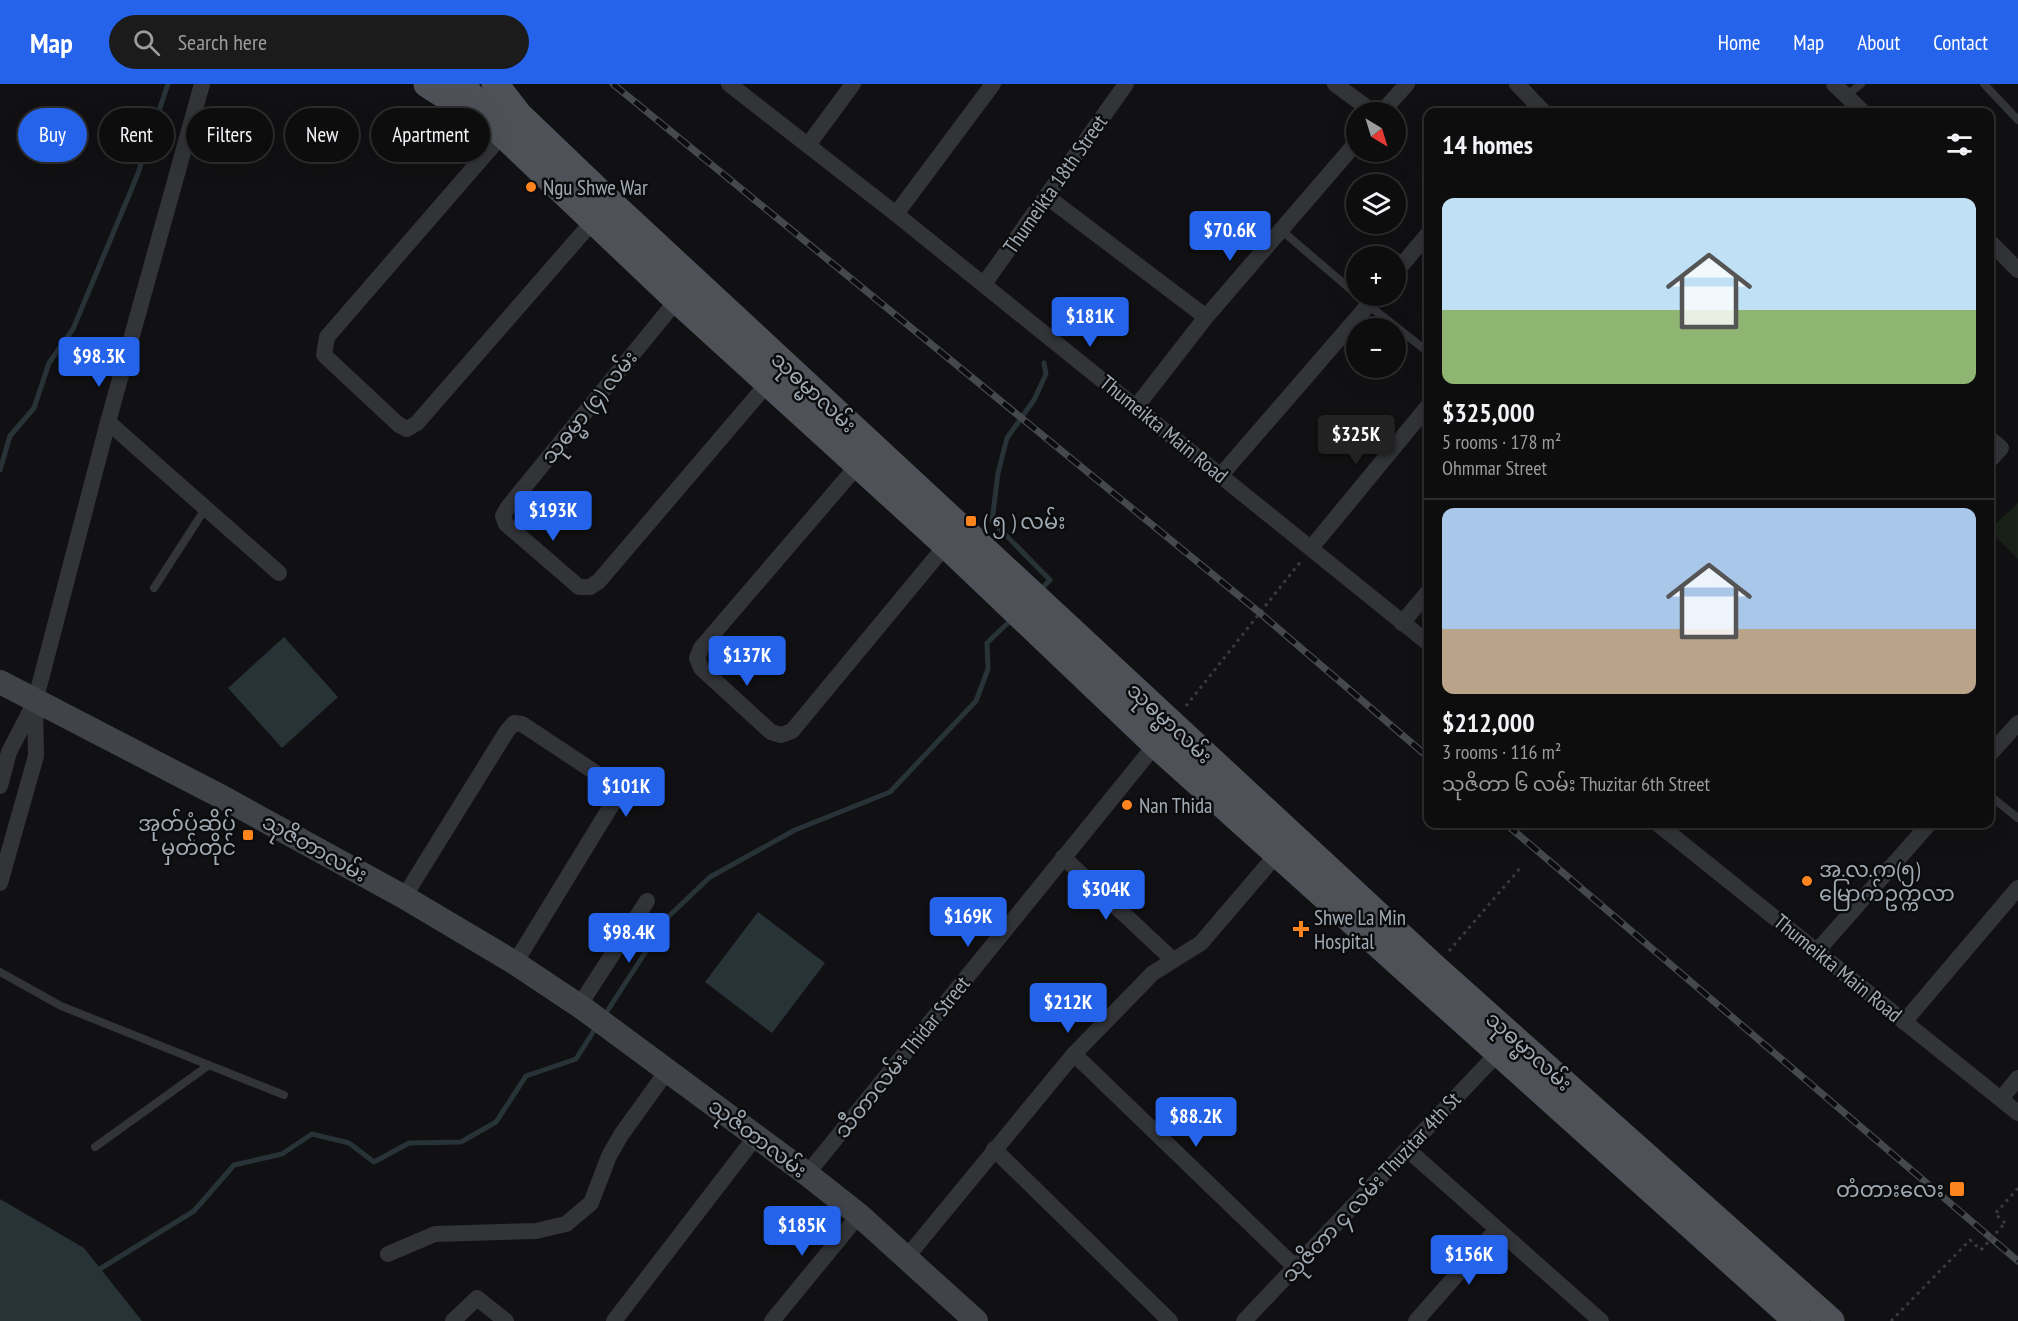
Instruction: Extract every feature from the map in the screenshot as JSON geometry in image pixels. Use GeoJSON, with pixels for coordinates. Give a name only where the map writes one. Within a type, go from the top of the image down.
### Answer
{"type":"FeatureCollection","features":[{"type":"Feature","properties":{"kind":"main road","name":"သုဓမ္မာလမ်း"},"geometry":{"type":"LineString","coordinates":[[427,84],[505,125],[1355,909],[1498,1053],[1797,1321]]}},
{"type":"Feature","properties":{"kind":"main road","name":"သုဓမ္မာလမ်း"},"geometry":{"type":"LineString","coordinates":[[474,87],[505,125],[594,220],[677,300],[946,545],[1164,734],[1277,854],[1434,967],[1831,1321]]}},
{"type":"Feature","properties":{"kind":"main road","name":"သုဇိတာလမ်း"},"geometry":{"type":"LineString","coordinates":[[0,682],[222,797],[404,897],[515,963],[582,1008],[807,1174],[859,1215],[970,1319]]}},
{"type":"Feature","properties":{"kind":"street"},"geometry":{"type":"LineString","coordinates":[[0,786],[9,752],[35,702],[108,422],[202,84]]}},
{"type":"Feature","properties":{"kind":"street","name":"Thumeikta Main Road"},"geometry":{"type":"LineString","coordinates":[[729,84],[984,284],[1424,640]]}},
{"type":"Feature","properties":{"kind":"street"},"geometry":{"type":"LineString","coordinates":[[808,145],[853,84]]}},
{"type":"Feature","properties":{"kind":"street"},"geometry":{"type":"LineString","coordinates":[[896,214],[993,84]]}},
{"type":"Feature","properties":{"kind":"street","name":"Thumeikta 18th Street"},"geometry":{"type":"LineString","coordinates":[[984,284],[1126,84]]}},
{"type":"Feature","properties":{"kind":"street"},"geometry":{"type":"LineString","coordinates":[[1335,84],[1359,102]]}},
{"type":"Feature","properties":{"kind":"street"},"geometry":{"type":"LineString","coordinates":[[1391,102],[1407,84]]}},
{"type":"Feature","properties":{"kind":"street"},"geometry":{"type":"LineString","coordinates":[[1517,84],[1535,108]]}},
{"type":"Feature","properties":{"kind":"street"},"geometry":{"type":"LineString","coordinates":[[1840,90],[1859,108]]}},
{"type":"Feature","properties":{"kind":"street"},"geometry":{"type":"LineString","coordinates":[[505,125],[327,337],[324,355],[399,425],[407,429],[417,423],[594,220]]}},
{"type":"Feature","properties":{"kind":"street"},"geometry":{"type":"LineString","coordinates":[[1136,407],[1206,317],[1346,155]]}},
{"type":"Feature","properties":{"kind":"street"},"geometry":{"type":"LineString","coordinates":[[1046,196],[1206,317]]}},
{"type":"Feature","properties":{"kind":"street"},"geometry":{"type":"LineString","coordinates":[[1406,260],[1424,239]]}},
{"type":"Feature","properties":{"kind":"street"},"geometry":{"type":"LineString","coordinates":[[1994,246],[2018,270]]}},
{"type":"Feature","properties":{"kind":"street","name":"သုဓမ္မာ (၄) လမ်း"},"geometry":{"type":"LineString","coordinates":[[677,300],[503,516],[506,524],[579,586],[590,586],[598,581],[768,382]]}},
{"type":"Feature","properties":{"kind":"street"},"geometry":{"type":"LineString","coordinates":[[1221,475],[1358,306]]}},
{"type":"Feature","properties":{"kind":"street"},"geometry":{"type":"LineString","coordinates":[[1311,548],[1424,411]]}},
{"type":"Feature","properties":{"kind":"street"},"geometry":{"type":"LineString","coordinates":[[108,422],[279,573]]}},
{"type":"Feature","properties":{"kind":"street"},"geometry":{"type":"LineString","coordinates":[[858,465],[701,648],[697,658],[701,668],[771,732],[781,735],[792,730],[946,545]]}},
{"type":"Feature","properties":{"kind":"street"},"geometry":{"type":"LineString","coordinates":[[1402,623],[1424,597]]}},
{"type":"Feature","properties":{"kind":"street"},"geometry":{"type":"LineString","coordinates":[[0,883],[6,842],[36,756],[35,702]]}},
{"type":"Feature","properties":{"kind":"street"},"geometry":{"type":"LineString","coordinates":[[404,897],[514,723],[522,724],[614,785],[619,793],[515,963]]}},
{"type":"Feature","properties":{"kind":"street"},"geometry":{"type":"LineString","coordinates":[[1994,750],[2018,723]]}},
{"type":"Feature","properties":{"kind":"street","name":"သီတာလမ်း Thidar Street"},"geometry":{"type":"LineString","coordinates":[[807,1174],[1164,734]]}},
{"type":"Feature","properties":{"kind":"street","name":"Thumeikta Main Road"},"geometry":{"type":"LineString","coordinates":[[1671,828],[1904,1022],[2018,1113]]}},
{"type":"Feature","properties":{"kind":"street"},"geometry":{"type":"LineString","coordinates":[[1818,950],[1925,828]]}},
{"type":"Feature","properties":{"kind":"street"},"geometry":{"type":"LineString","coordinates":[[906,1258],[1074,1054],[1141,985],[1173,960],[1201,943],[1277,854]]}},
{"type":"Feature","properties":{"kind":"street"},"geometry":{"type":"LineString","coordinates":[[1063,857],[1173,960]]}},
{"type":"Feature","properties":{"kind":"street"},"geometry":{"type":"LineString","coordinates":[[1904,1022],[2018,888]]}},
{"type":"Feature","properties":{"kind":"street"},"geometry":{"type":"LineString","coordinates":[[582,1008],[647,901]]}},
{"type":"Feature","properties":{"kind":"street","name":"သုဇိတာ ၄ လမ်း Thuzitar 4th St"},"geometry":{"type":"LineString","coordinates":[[1244,1321],[1498,1053]]}},
{"type":"Feature","properties":{"kind":"street"},"geometry":{"type":"LineString","coordinates":[[1074,1054],[1295,1268]]}},
{"type":"Feature","properties":{"kind":"street"},"geometry":{"type":"LineString","coordinates":[[388,1254],[435,1234],[536,1231],[566,1224],[591,1203],[609,1156],[621,1135],[667,1071]]}},
{"type":"Feature","properties":{"kind":"street"},"geometry":{"type":"LineString","coordinates":[[2001,1099],[2018,1078]]}},
{"type":"Feature","properties":{"kind":"street"},"geometry":{"type":"LineString","coordinates":[[614,1321],[757,1135]]}},
{"type":"Feature","properties":{"kind":"street"},"geometry":{"type":"LineString","coordinates":[[994,1149],[1170,1321]]}},
{"type":"Feature","properties":{"kind":"street"},"geometry":{"type":"LineString","coordinates":[[1408,1150],[1592,1318]]}},
{"type":"Feature","properties":{"kind":"street"},"geometry":{"type":"LineString","coordinates":[[772,1321],[859,1215]]}},
{"type":"Feature","properties":{"kind":"street"},"geometry":{"type":"LineString","coordinates":[[1416,1321],[1497,1229]]}},
{"type":"Feature","properties":{"kind":"street"},"geometry":{"type":"LineString","coordinates":[[453,1321],[474,1300],[480,1298],[506,1321]]}},
{"type":"Feature","properties":{"kind":"lane"},"geometry":{"type":"LineString","coordinates":[[1840,90],[1861,84]]}},
{"type":"Feature","properties":{"kind":"lane"},"geometry":{"type":"LineString","coordinates":[[1984,84],[2018,120]]}},
{"type":"Feature","properties":{"kind":"lane"},"geometry":{"type":"LineString","coordinates":[[1281,230],[1346,282]]}},
{"type":"Feature","properties":{"kind":"lane"},"geometry":{"type":"LineString","coordinates":[[1375,306],[1424,349]]}},
{"type":"Feature","properties":{"kind":"lane"},"geometry":{"type":"LineString","coordinates":[[154,588],[205,509]]}},
{"type":"Feature","properties":{"kind":"lane"},"geometry":{"type":"LineString","coordinates":[[1994,799],[2018,818]]}},
{"type":"Feature","properties":{"kind":"lane"},"geometry":{"type":"LineString","coordinates":[[0,972],[61,1006],[284,1095]]}},
{"type":"Feature","properties":{"kind":"lane"},"geometry":{"type":"LineString","coordinates":[[95,1147],[209,1065]]}},
{"type":"Feature","properties":{"kind":"path"},"geometry":{"type":"LineString","coordinates":[[1164,734],[1311,548]]}},
{"type":"Feature","properties":{"kind":"path"},"geometry":{"type":"LineString","coordinates":[[1434,967],[1522,866]]}},
{"type":"Feature","properties":{"kind":"path"},"geometry":{"type":"LineString","coordinates":[[1891,1321],[1970,1240],[1981,1250],[2005,1222],[1995,1214],[2018,1188]]}},
{"type":"Feature","properties":{"kind":"shaded area"},"geometry":{"type":"Polygon","coordinates":[[[2018,503],[2018,559],[1994,535],[1994,525],[2018,503]]]}},
{"type":"Feature","properties":{"kind":"shaded area"},"geometry":{"type":"Polygon","coordinates":[[[284,637],[338,697],[282,748],[228,688],[284,637]]]}},
{"type":"Feature","properties":{"kind":"shaded area"},"geometry":{"type":"Polygon","coordinates":[[[758,912],[825,963],[772,1033],[705,982],[758,912]]]}},
{"type":"Feature","properties":{"kind":"shaded area"},"geometry":{"type":"Polygon","coordinates":[[[0,1199],[84,1248],[142,1321],[0,1321],[0,1199]]]}},
{"type":"Feature","properties":{"kind":"waterway"},"geometry":{"type":"LineString","coordinates":[[0,470],[10,436],[34,408],[49,363],[73,329],[137,176],[168,84]]}},
{"type":"Feature","properties":{"kind":"waterway"},"geometry":{"type":"LineString","coordinates":[[1040,590],[1050,580],[992,521],[998,473],[1007,438],[1034,400],[1046,374],[1044,363]]}},
{"type":"Feature","properties":{"kind":"waterway"},"geometry":{"type":"LineString","coordinates":[[604,1016],[669,916],[710,877],[795,830],[890,792],[976,701],[988,669],[987,643],[1013,618]]}},
{"type":"Feature","properties":{"kind":"waterway"},"geometry":{"type":"LineString","coordinates":[[95,1272],[194,1211],[234,1165],[282,1154],[312,1134],[349,1143],[374,1162],[409,1143],[461,1142],[496,1122],[526,1076],[576,1059],[597,1026]]}},
{"type":"Feature","properties":{"kind":"railway"},"geometry":{"type":"LineString","coordinates":[[613,84],[1260,613],[1424,754]]}},
{"type":"Feature","properties":{"kind":"railway"},"geometry":{"type":"LineString","coordinates":[[1511,828],[2018,1261]]}},
{"type":"Feature","properties":{"kind":"place","name":"Ngu Shwe War"},"geometry":{"type":"Point","coordinates":[531,187]}},
{"type":"Feature","properties":{"kind":"place","name":"( ၅ ) လမ်း"},"geometry":{"type":"Point","coordinates":[971,521]}},
{"type":"Feature","properties":{"kind":"place","name":"Nan Thida"},"geometry":{"type":"Point","coordinates":[1127,805]}},
{"type":"Feature","properties":{"kind":"place","name":"အုတ်ပုံဆိပ် မှတ်တိုင်"},"geometry":{"type":"Point","coordinates":[248,835]}},
{"type":"Feature","properties":{"kind":"place","name":"အ.လ.က(၅) မြောက်ဥက္ကလာ"},"geometry":{"type":"Point","coordinates":[1807,881]}},
{"type":"Feature","properties":{"kind":"place","name":"Shwe La Min Hospital"},"geometry":{"type":"Point","coordinates":[1301,929]}},
{"type":"Feature","properties":{"kind":"place","name":"တံတားလေး"},"geometry":{"type":"Point","coordinates":[1957,1189]}}]}
